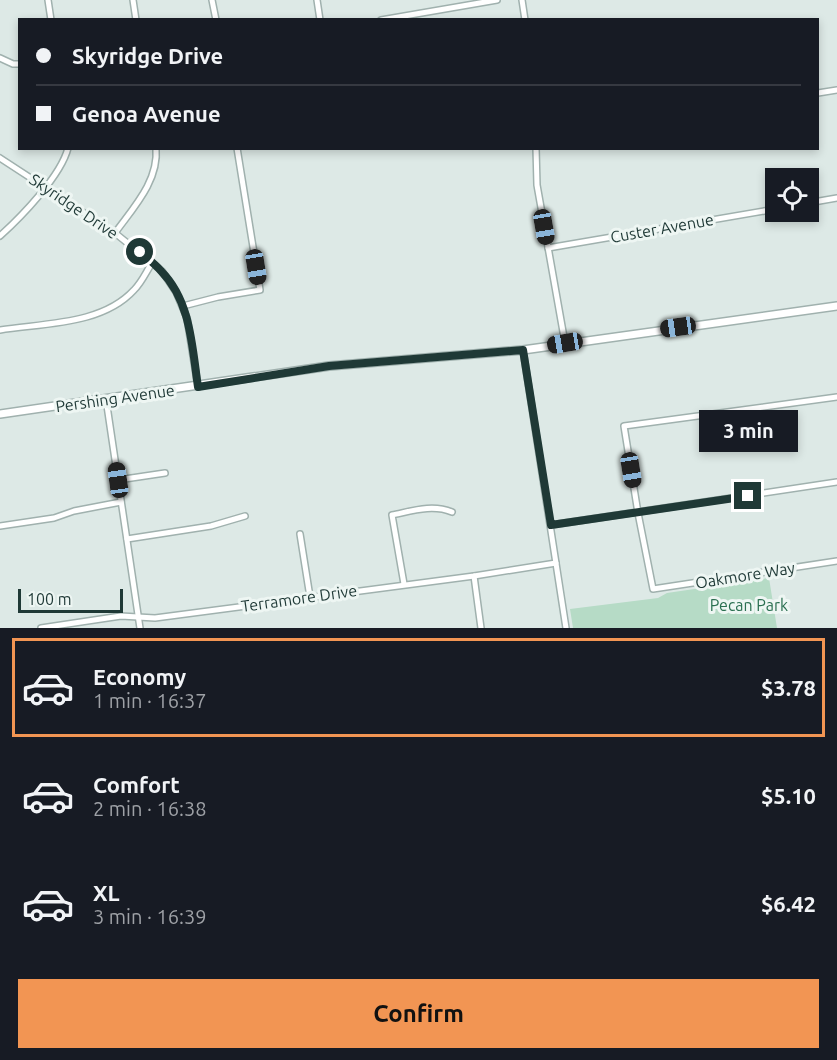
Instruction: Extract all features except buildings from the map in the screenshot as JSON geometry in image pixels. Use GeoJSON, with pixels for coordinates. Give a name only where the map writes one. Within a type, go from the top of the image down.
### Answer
{"type":"FeatureCollection","features":[{"type":"Feature","properties":{"kind":"street"},"geometry":{"type":"LineString","coordinates":[[48,0],[51,18]]}},
{"type":"Feature","properties":{"kind":"street"},"geometry":{"type":"LineString","coordinates":[[133,0],[136,18]]}},
{"type":"Feature","properties":{"kind":"street"},"geometry":{"type":"LineString","coordinates":[[212,0],[216,18]]}},
{"type":"Feature","properties":{"kind":"street"},"geometry":{"type":"LineString","coordinates":[[317,0],[320,18]]}},
{"type":"Feature","properties":{"kind":"street"},"geometry":{"type":"LineString","coordinates":[[393,18],[497,0]]}},
{"type":"Feature","properties":{"kind":"street"},"geometry":{"type":"LineString","coordinates":[[522,0],[525,18]]}},
{"type":"Feature","properties":{"kind":"street"},"geometry":{"type":"LineString","coordinates":[[0,58],[18,64]]}},
{"type":"Feature","properties":{"kind":"street"},"geometry":{"type":"LineString","coordinates":[[819,93],[837,90]]}},
{"type":"Feature","properties":{"kind":"street"},"geometry":{"type":"LineString","coordinates":[[0,236],[24,215],[63,161],[67,150]]}},
{"type":"Feature","properties":{"kind":"street"},"geometry":{"type":"LineString","coordinates":[[115,233],[151,180],[157,158],[156,150]]}},
{"type":"Feature","properties":{"kind":"street"},"geometry":{"type":"LineString","coordinates":[[183,306],[260,290],[237,150]]}},
{"type":"Feature","properties":{"kind":"street"},"geometry":{"type":"LineString","coordinates":[[536,150],[537,185],[565,343]]}},
{"type":"Feature","properties":{"kind":"street","name":"Skyridge Drive"},"geometry":{"type":"LineString","coordinates":[[0,158],[115,233],[170,281],[183,306],[198,387]]}},
{"type":"Feature","properties":{"kind":"street"},"geometry":{"type":"LineString","coordinates":[[819,201],[837,198]]}},
{"type":"Feature","properties":{"kind":"street","name":"Custer Avenue"},"geometry":{"type":"LineString","coordinates":[[548,248],[765,211]]}},
{"type":"Feature","properties":{"kind":"street"},"geometry":{"type":"LineString","coordinates":[[0,330],[83,318],[108,310],[133,292],[152,263]]}},
{"type":"Feature","properties":{"kind":"street","name":"Pershing Avenue"},"geometry":{"type":"LineString","coordinates":[[0,414],[198,387],[329,366],[523,350],[837,306]]}},
{"type":"Feature","properties":{"kind":"street"},"geometry":{"type":"LineString","coordinates":[[523,350],[566,628]]}},
{"type":"Feature","properties":{"kind":"street"},"geometry":{"type":"LineString","coordinates":[[638,513],[624,426],[837,397]]}},
{"type":"Feature","properties":{"kind":"street"},"geometry":{"type":"LineString","coordinates":[[106,399],[140,628]]}},
{"type":"Feature","properties":{"kind":"street"},"geometry":{"type":"LineString","coordinates":[[118,480],[165,473]]}},
{"type":"Feature","properties":{"kind":"street"},"geometry":{"type":"LineString","coordinates":[[551,525],[837,482]]}},
{"type":"Feature","properties":{"kind":"street"},"geometry":{"type":"LineString","coordinates":[[0,525],[54,518],[121,502]]}},
{"type":"Feature","properties":{"kind":"street"},"geometry":{"type":"LineString","coordinates":[[404,584],[392,515],[441,507],[452,512]]}},
{"type":"Feature","properties":{"kind":"street","name":"Oakmore Way"},"geometry":{"type":"LineString","coordinates":[[638,513],[653,589],[837,561]]}},
{"type":"Feature","properties":{"kind":"street"},"geometry":{"type":"LineString","coordinates":[[127,539],[211,526],[244,516]]}},
{"type":"Feature","properties":{"kind":"street"},"geometry":{"type":"LineString","coordinates":[[300,534],[310,597]]}},
{"type":"Feature","properties":{"kind":"street","name":"Terramore Drive"},"geometry":{"type":"LineString","coordinates":[[41,628],[121,616],[154,618],[556,563]]}},
{"type":"Feature","properties":{"kind":"street"},"geometry":{"type":"LineString","coordinates":[[474,576],[481,628]]}},
{"type":"Feature","properties":{"kind":"green space","name":"Pecan Park"},"geometry":{"type":"Polygon","coordinates":[[[769,578],[777,628],[573,628],[570,609],[658,598],[667,593],[769,578]]]}},
{"type":"Feature","properties":{"kind":"route"},"geometry":{"type":"LineString","coordinates":[[140,252],[170,281],[183,306],[198,387],[329,366],[523,350],[551,525],[748,496]]}}]}
